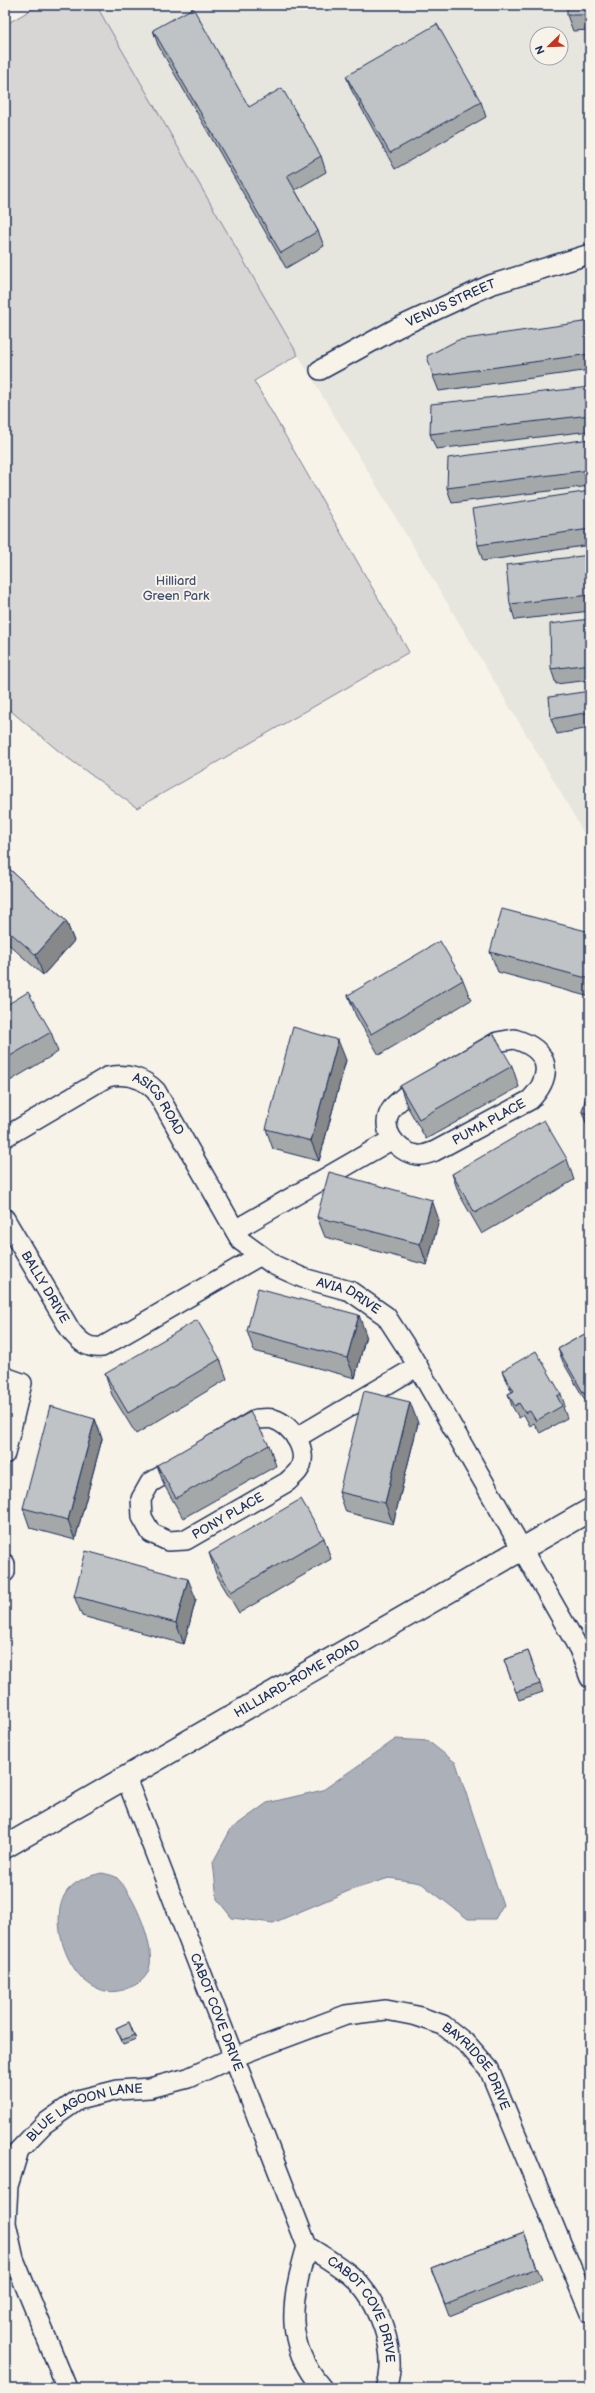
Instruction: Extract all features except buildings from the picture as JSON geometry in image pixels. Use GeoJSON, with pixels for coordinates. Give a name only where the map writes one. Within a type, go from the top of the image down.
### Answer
{"type":"FeatureCollection","features":[{"type":"Feature","properties":{"kind":"main road","name":"HILLIARD-ROME ROAD"},"geometry":{"type":"LineString","coordinates":[[5,1847],[590,1510]]}},
{"type":"Feature","properties":{"kind":"street","name":"VENUS STREET"},"geometry":{"type":"LineString","coordinates":[[320,370],[398,328],[490,285],[590,254]]}},
{"type":"Feature","properties":{"kind":"street","name":"PUMA PLACE"},"geometry":{"type":"LineString","coordinates":[[514,1039],[524,1042],[530,1044],[541,1056],[546,1072],[541,1088],[530,1100],[435,1151],[419,1156],[403,1152],[391,1140],[387,1123],[393,1107],[405,1096],[497,1042],[514,1039]]}},
{"type":"Feature","properties":{"kind":"street","name":"ASICS ROAD"},"geometry":{"type":"LineString","coordinates":[[5,1137],[107,1076],[119,1074],[149,1083],[156,1090],[241,1241],[260,1256]]}},
{"type":"Feature","properties":{"kind":"street"},"geometry":{"type":"LineString","coordinates":[[235,1230],[391,1140]]}},
{"type":"Feature","properties":{"kind":"street","name":"BALLY DRIVE"},"geometry":{"type":"LineString","coordinates":[[5,1219],[71,1332],[79,1340],[92,1348],[102,1348],[260,1256]]}},
{"type":"Feature","properties":{"kind":"street","name":"AVIA DRIVE"},"geometry":{"type":"LineString","coordinates":[[260,1256],[303,1278],[350,1291],[386,1316],[418,1366],[521,1550],[565,1625],[590,1678]]}},
{"type":"Feature","properties":{"kind":"street"},"geometry":{"type":"LineString","coordinates":[[296,1438],[418,1366]]}},
{"type":"Feature","properties":{"kind":"street"},"geometry":{"type":"LineString","coordinates":[[5,1377],[22,1383],[5,1454]]}},
{"type":"Feature","properties":{"kind":"street","name":"PONY PLACE"},"geometry":{"type":"LineString","coordinates":[[258,1419],[273,1419],[287,1426],[296,1438],[302,1454],[299,1470],[287,1482],[186,1540],[168,1541],[152,1533],[142,1517],[141,1499],[150,1483],[258,1419]]}},
{"type":"Feature","properties":{"kind":"street"},"geometry":{"type":"LineString","coordinates":[[5,1564],[5,1572]]}},
{"type":"Feature","properties":{"kind":"street","name":"CABOT COVE DRIVE"},"geometry":{"type":"LineString","coordinates":[[126,1778],[307,2246],[293,2302],[294,2327],[300,2353],[314,2379],[322,2388]]}},
{"type":"Feature","properties":{"kind":"street","name":"BAYRIDGE DRIVE"},"geometry":{"type":"LineString","coordinates":[[234,2057],[346,2015],[386,2010],[417,2016],[443,2025],[468,2045],[489,2069],[590,2313]]}},
{"type":"Feature","properties":{"kind":"street","name":"BLUE LAGOON LANE"},"geometry":{"type":"LineString","coordinates":[[67,2388],[14,2259],[6,2223],[8,2186],[19,2150],[44,2124],[78,2100],[118,2090],[150,2088],[188,2078],[234,2057]]}},
{"type":"Feature","properties":{"kind":"street","name":"CABOT COVE DRIVE"},"geometry":{"type":"LineString","coordinates":[[307,2246],[351,2275],[367,2294],[384,2326],[391,2360],[386,2388]]}},
{"type":"Feature","properties":{"kind":"shaded area"},"geometry":{"type":"Polygon","coordinates":[[[96,5],[590,5],[590,844],[553,779],[298,355],[96,5]]]}},
{"type":"Feature","properties":{"kind":"shaded area"},"geometry":{"type":"Polygon","coordinates":[[[396,1739],[428,1741],[456,1763],[503,1905],[495,1919],[468,1919],[421,1883],[389,1878],[351,1890],[273,1923],[232,1918],[217,1899],[213,1862],[231,1829],[267,1803],[323,1790],[396,1739]]]}},
{"type":"Feature","properties":{"kind":"shaded area"},"geometry":{"type":"Polygon","coordinates":[[[102,1873],[116,1877],[130,1896],[143,1923],[150,1952],[150,1964],[147,1974],[143,1979],[128,1988],[111,1992],[95,1988],[82,1978],[71,1964],[64,1947],[60,1929],[60,1911],[67,1891],[80,1880],[102,1873]]]}},
{"type":"Feature","properties":{"kind":"green space","name":"Hilliard Green Park"},"geometry":{"type":"Polygon","coordinates":[[[39,5],[96,5],[298,355],[254,381],[409,652],[137,808],[61,753],[5,706],[5,25],[39,5]]]}}]}
